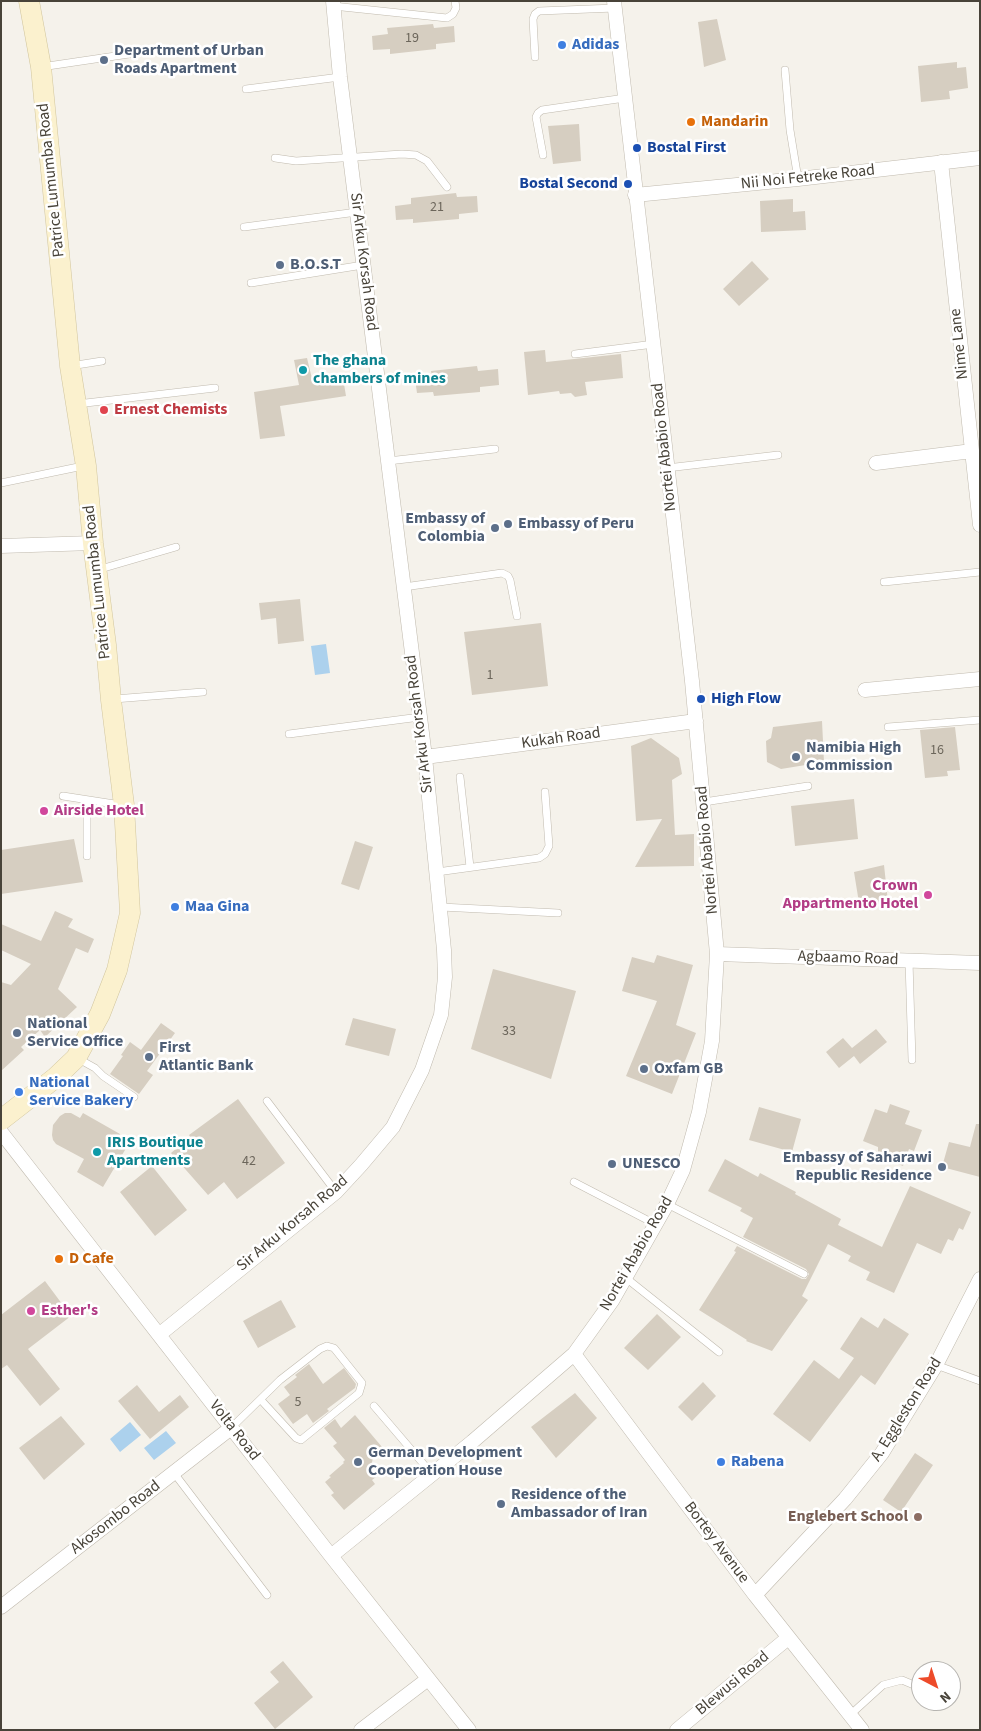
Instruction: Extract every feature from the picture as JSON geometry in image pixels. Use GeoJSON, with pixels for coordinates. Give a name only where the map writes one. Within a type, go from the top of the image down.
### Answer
{"type":"FeatureCollection","features":[{"type":"Feature","properties":{"kind":"street","name":"Patrice Lumumba Road"},"geometry":{"type":"LineString","coordinates":[[1,1120],[55,1078],[76,1058],[100,1014],[117,970],[130,913],[124,805],[93,542],[86,466],[70,366],[41,66],[30,1]]}},
{"type":"Feature","properties":{"kind":"street","name":"Sir Arku Korsah Road"},"geometry":{"type":"LineString","coordinates":[[160,1334],[336,1192],[361,1166],[393,1126],[422,1070],[441,1014],[445,977],[441,907],[425,757],[340,77],[333,4]]}},
{"type":"Feature","properties":{"kind":"street","name":"Nortei Ababio Road"},"geometry":{"type":"LineString","coordinates":[[331,1556],[472,1442],[574,1354],[626,1278],[667,1204],[683,1170],[698,1112],[712,1041],[717,954],[704,802],[654,344],[614,5]]}},
{"type":"Feature","properties":{"kind":"street","name":"Nii Noi Fetreke Road"},"geometry":{"type":"LineString","coordinates":[[636,195],[798,180],[980,158]]}},
{"type":"Feature","properties":{"kind":"street","name":"Nime Lane"},"geometry":{"type":"LineString","coordinates":[[941,162],[974,413],[972,451],[980,525]]}},
{"type":"Feature","properties":{"kind":"street"},"geometry":{"type":"LineString","coordinates":[[876,463],[972,451]]}},
{"type":"Feature","properties":{"kind":"street"},"geometry":{"type":"LineString","coordinates":[[1,546],[93,542]]}},
{"type":"Feature","properties":{"kind":"street"},"geometry":{"type":"LineString","coordinates":[[865,690],[980,680]]}},
{"type":"Feature","properties":{"kind":"street","name":"Kukah Road"},"geometry":{"type":"LineString","coordinates":[[425,757],[696,721]]}},
{"type":"Feature","properties":{"kind":"street","name":"Agbaamo Road"},"geometry":{"type":"LineString","coordinates":[[717,954],[980,963]]}},
{"type":"Feature","properties":{"kind":"street","name":"Volta Road"},"geometry":{"type":"LineString","coordinates":[[1,1132],[469,1730]]}},
{"type":"Feature","properties":{"kind":"street","name":"A. Eggleston Road"},"geometry":{"type":"LineString","coordinates":[[755,1595],[845,1499],[882,1453],[975,1300],[980,1279]]}},
{"type":"Feature","properties":{"kind":"street","name":"Bortey Avenue"},"geometry":{"type":"LineString","coordinates":[[574,1354],[755,1595],[862,1730]]}},
{"type":"Feature","properties":{"kind":"street","name":"Akosombo Road"},"geometry":{"type":"LineString","coordinates":[[1,1607],[231,1428]]}},
{"type":"Feature","properties":{"kind":"street","name":"Blewusi Road"},"geometry":{"type":"LineString","coordinates":[[677,1730],[788,1638]]}},
{"type":"Feature","properties":{"kind":"street"},"geometry":{"type":"LineString","coordinates":[[361,1730],[428,1679]]}},
{"type":"Feature","properties":{"kind":"lane"},"geometry":{"type":"LineString","coordinates":[[333,4],[447,18],[453,14],[456,8],[455,1]]}},
{"type":"Feature","properties":{"kind":"lane"},"geometry":{"type":"LineString","coordinates":[[535,57],[533,19],[540,11],[614,5]]}},
{"type":"Feature","properties":{"kind":"lane"},"geometry":{"type":"LineString","coordinates":[[41,66],[129,54]]}},
{"type":"Feature","properties":{"kind":"lane"},"geometry":{"type":"LineString","coordinates":[[784,70],[790,130],[798,180]]}},
{"type":"Feature","properties":{"kind":"lane"},"geometry":{"type":"LineString","coordinates":[[246,89],[340,77]]}},
{"type":"Feature","properties":{"kind":"lane"},"geometry":{"type":"LineString","coordinates":[[543,155],[536,117],[542,110],[625,98]]}},
{"type":"Feature","properties":{"kind":"lane"},"geometry":{"type":"LineString","coordinates":[[275,158],[296,161],[402,154],[416,156],[426,160],[447,187]]}},
{"type":"Feature","properties":{"kind":"lane"},"geometry":{"type":"LineString","coordinates":[[244,228],[357,212]]}},
{"type":"Feature","properties":{"kind":"lane"},"geometry":{"type":"LineString","coordinates":[[251,283],[363,265]]}},
{"type":"Feature","properties":{"kind":"lane"},"geometry":{"type":"LineString","coordinates":[[575,354],[654,344]]}},
{"type":"Feature","properties":{"kind":"lane"},"geometry":{"type":"LineString","coordinates":[[70,366],[102,360]]}},
{"type":"Feature","properties":{"kind":"lane"},"geometry":{"type":"LineString","coordinates":[[77,404],[215,388]]}},
{"type":"Feature","properties":{"kind":"lane"},"geometry":{"type":"LineString","coordinates":[[388,461],[495,450]]}},
{"type":"Feature","properties":{"kind":"lane"},"geometry":{"type":"LineString","coordinates":[[668,468],[778,454]]}},
{"type":"Feature","properties":{"kind":"lane"},"geometry":{"type":"LineString","coordinates":[[1,483],[86,466]]}},
{"type":"Feature","properties":{"kind":"lane"},"geometry":{"type":"LineString","coordinates":[[97,570],[176,547]]}},
{"type":"Feature","properties":{"kind":"lane"},"geometry":{"type":"LineString","coordinates":[[884,582],[980,572]]}},
{"type":"Feature","properties":{"kind":"lane"},"geometry":{"type":"LineString","coordinates":[[404,587],[502,573],[508,576],[510,580],[517,616]]}},
{"type":"Feature","properties":{"kind":"lane"},"geometry":{"type":"LineString","coordinates":[[111,700],[204,692]]}},
{"type":"Feature","properties":{"kind":"lane"},"geometry":{"type":"LineString","coordinates":[[289,734],[420,717]]}},
{"type":"Feature","properties":{"kind":"lane"},"geometry":{"type":"LineString","coordinates":[[888,727],[980,720]]}},
{"type":"Feature","properties":{"kind":"lane"},"geometry":{"type":"LineString","coordinates":[[460,777],[470,867]]}},
{"type":"Feature","properties":{"kind":"lane"},"geometry":{"type":"LineString","coordinates":[[704,802],[808,786]]}},
{"type":"Feature","properties":{"kind":"lane"},"geometry":{"type":"LineString","coordinates":[[437,872],[539,858],[545,854],[548,846],[545,792]]}},
{"type":"Feature","properties":{"kind":"lane"},"geometry":{"type":"LineString","coordinates":[[63,796],[124,805]]}},
{"type":"Feature","properties":{"kind":"lane"},"geometry":{"type":"LineString","coordinates":[[87,800],[88,856]]}},
{"type":"Feature","properties":{"kind":"lane"},"geometry":{"type":"LineString","coordinates":[[441,907],[558,913]]}},
{"type":"Feature","properties":{"kind":"lane"},"geometry":{"type":"LineString","coordinates":[[909,961],[912,1060]]}},
{"type":"Feature","properties":{"kind":"lane"},"geometry":{"type":"LineString","coordinates":[[76,1058],[95,1068],[103,1076],[134,1097]]}},
{"type":"Feature","properties":{"kind":"lane"},"geometry":{"type":"LineString","coordinates":[[267,1101],[336,1192]]}},
{"type":"Feature","properties":{"kind":"lane"},"geometry":{"type":"LineString","coordinates":[[574,1182],[655,1224]]}},
{"type":"Feature","properties":{"kind":"lane"},"geometry":{"type":"LineString","coordinates":[[667,1204],[804,1274]]}},
{"type":"Feature","properties":{"kind":"lane"},"geometry":{"type":"LineString","coordinates":[[626,1278],[719,1352]]}},
{"type":"Feature","properties":{"kind":"lane"},"geometry":{"type":"LineString","coordinates":[[231,1428],[280,1380],[320,1349],[327,1346],[334,1348],[362,1383],[359,1393],[301,1440],[296,1438],[261,1400]]}},
{"type":"Feature","properties":{"kind":"lane"},"geometry":{"type":"LineString","coordinates":[[936,1365],[980,1381]]}},
{"type":"Feature","properties":{"kind":"lane"},"geometry":{"type":"LineString","coordinates":[[374,1406],[432,1474]]}},
{"type":"Feature","properties":{"kind":"lane"},"geometry":{"type":"LineString","coordinates":[[174,1473],[267,1595]]}},
{"type":"Feature","properties":{"kind":"lane"},"geometry":{"type":"LineString","coordinates":[[850,1715],[883,1685],[902,1680],[911,1684]]}},
{"type":"Feature","properties":{"kind":"water"},"geometry":{"type":"Polygon","coordinates":[[[326,644],[330,673],[315,675],[311,646],[326,644]]]}},
{"type":"Feature","properties":{"kind":"water"},"geometry":{"type":"Polygon","coordinates":[[[130,1422],[141,1435],[120,1452],[110,1439],[130,1422]]]}},
{"type":"Feature","properties":{"kind":"water"},"geometry":{"type":"Polygon","coordinates":[[[166,1431],[176,1443],[154,1460],[144,1448],[166,1431]]]}},
{"type":"Feature","properties":{"kind":"building"},"geometry":{"type":"Polygon","coordinates":[[[717,19],[726,60],[704,67],[698,22],[717,19]]]}},
{"type":"Feature","properties":{"kind":"building"},"geometry":{"type":"Polygon","coordinates":[[[433,24],[434,28],[454,26],[455,42],[436,44],[436,49],[390,54],[390,49],[373,50],[372,36],[388,34],[387,28],[433,24]]]}},
{"type":"Feature","properties":{"kind":"building"},"geometry":{"type":"Polygon","coordinates":[[[957,62],[957,68],[966,67],[968,88],[949,91],[950,99],[921,102],[918,66],[957,62]]]}},
{"type":"Feature","properties":{"kind":"building"},"geometry":{"type":"Polygon","coordinates":[[[579,124],[581,161],[553,164],[548,126],[579,124]]]}},
{"type":"Feature","properties":{"kind":"building"},"geometry":{"type":"Polygon","coordinates":[[[456,193],[457,197],[477,196],[478,212],[459,214],[459,219],[413,223],[413,219],[396,220],[395,206],[411,204],[411,198],[456,193]]]}},
{"type":"Feature","properties":{"kind":"building"},"geometry":{"type":"Polygon","coordinates":[[[793,199],[793,212],[805,211],[806,230],[761,232],[760,201],[793,199]]]}},
{"type":"Feature","properties":{"kind":"building"},"geometry":{"type":"Polygon","coordinates":[[[752,261],[769,279],[739,306],[723,289],[752,261]]]}},
{"type":"Feature","properties":{"kind":"building"},"geometry":{"type":"Polygon","coordinates":[[[545,350],[546,362],[621,354],[623,378],[585,382],[587,395],[575,397],[571,393],[560,394],[559,391],[528,395],[524,352],[545,350]]]}},
{"type":"Feature","properties":{"kind":"building"},"geometry":{"type":"Polygon","coordinates":[[[307,358],[313,383],[343,378],[346,396],[280,406],[285,436],[260,439],[254,392],[299,385],[294,360],[307,358]]]}},
{"type":"Feature","properties":{"kind":"building"},"geometry":{"type":"Polygon","coordinates":[[[477,366],[478,371],[498,369],[499,385],[480,387],[480,392],[434,396],[433,392],[417,393],[415,379],[432,377],[431,371],[477,366]]]}},
{"type":"Feature","properties":{"kind":"building"},"geometry":{"type":"Polygon","coordinates":[[[300,599],[304,641],[278,644],[276,618],[261,620],[259,603],[300,599]]]}},
{"type":"Feature","properties":{"kind":"building"},"geometry":{"type":"Polygon","coordinates":[[[541,623],[548,686],[472,695],[464,632],[541,623]]]}},
{"type":"Feature","properties":{"kind":"building"},"geometry":{"type":"Polygon","coordinates":[[[822,721],[824,762],[781,769],[767,762],[766,741],[771,738],[773,727],[822,721]]]}},
{"type":"Feature","properties":{"kind":"building"},"geometry":{"type":"Polygon","coordinates":[[[955,727],[960,770],[947,771],[948,776],[925,778],[920,730],[955,727]]]}},
{"type":"Feature","properties":{"kind":"building"},"geometry":{"type":"Polygon","coordinates":[[[651,738],[679,758],[682,774],[672,780],[675,835],[694,834],[694,866],[635,867],[662,819],[636,821],[631,746],[651,738]]]}},
{"type":"Feature","properties":{"kind":"building"},"geometry":{"type":"Polygon","coordinates":[[[854,799],[858,839],[795,846],[791,806],[854,799]]]}},
{"type":"Feature","properties":{"kind":"building"},"geometry":{"type":"Polygon","coordinates":[[[74,839],[83,882],[1,894],[1,850],[74,839]]]}},
{"type":"Feature","properties":{"kind":"building"},"geometry":{"type":"Polygon","coordinates":[[[355,841],[373,847],[359,890],[341,884],[355,841]]]}},
{"type":"Feature","properties":{"kind":"building"},"geometry":{"type":"Polygon","coordinates":[[[884,865],[888,902],[860,909],[854,872],[884,865]]]}},
{"type":"Feature","properties":{"kind":"building"},"geometry":{"type":"Polygon","coordinates":[[[55,911],[73,919],[68,927],[94,939],[88,953],[76,948],[58,989],[77,1007],[45,1037],[40,1030],[21,1047],[24,1050],[1,1071],[1,982],[11,985],[31,964],[1,950],[1,924],[41,941],[55,911]]]}},
{"type":"Feature","properties":{"kind":"building"},"geometry":{"type":"Polygon","coordinates":[[[657,955],[693,965],[676,1025],[696,1033],[672,1094],[626,1076],[657,1001],[622,991],[632,957],[654,963],[657,955]]]}},
{"type":"Feature","properties":{"kind":"building"},"geometry":{"type":"Polygon","coordinates":[[[493,969],[576,991],[551,1079],[471,1049],[493,969]]]}},
{"type":"Feature","properties":{"kind":"building"},"geometry":{"type":"Polygon","coordinates":[[[353,1018],[396,1029],[389,1056],[345,1045],[353,1018]]]}},
{"type":"Feature","properties":{"kind":"building"},"geometry":{"type":"Polygon","coordinates":[[[161,1023],[175,1033],[147,1071],[153,1075],[139,1094],[110,1074],[130,1042],[141,1050],[161,1023]]]}},
{"type":"Feature","properties":{"kind":"building"},"geometry":{"type":"Polygon","coordinates":[[[876,1029],[887,1042],[860,1064],[854,1056],[839,1068],[826,1052],[843,1038],[852,1048],[876,1029]]]}},
{"type":"Feature","properties":{"kind":"building"},"geometry":{"type":"Polygon","coordinates":[[[238,1099],[285,1163],[237,1199],[224,1182],[208,1195],[171,1153],[190,1137],[189,1135],[238,1099]]]}},
{"type":"Feature","properties":{"kind":"building"},"geometry":{"type":"Polygon","coordinates":[[[890,1104],[910,1111],[905,1124],[922,1130],[914,1151],[909,1149],[903,1166],[892,1162],[891,1156],[878,1153],[878,1147],[863,1141],[875,1109],[887,1113],[890,1104]]]}},
{"type":"Feature","properties":{"kind":"building"},"geometry":{"type":"Polygon","coordinates":[[[759,1107],[801,1119],[792,1152],[749,1140],[759,1107]]]}},
{"type":"Feature","properties":{"kind":"building","name":"IRIS Boutique Apartments"},"geometry":{"type":"Polygon","coordinates":[[[65,1113],[71,1113],[80,1118],[83,1113],[120,1134],[118,1139],[128,1145],[103,1187],[77,1172],[84,1159],[56,1144],[53,1140],[53,1125],[65,1113]]]}},
{"type":"Feature","properties":{"kind":"building"},"geometry":{"type":"Polygon","coordinates":[[[976,1124],[980,1124],[980,1177],[942,1167],[949,1142],[970,1147],[976,1124]]]}},
{"type":"Feature","properties":{"kind":"building"},"geometry":{"type":"Polygon","coordinates":[[[725,1159],[758,1177],[760,1173],[796,1192],[795,1194],[841,1219],[838,1225],[882,1247],[910,1186],[971,1212],[963,1230],[959,1228],[953,1241],[948,1239],[941,1254],[917,1243],[894,1293],[866,1280],[870,1272],[848,1261],[851,1256],[828,1244],[802,1296],[808,1300],[772,1351],[746,1341],[699,1310],[736,1252],[734,1251],[737,1246],[802,1279],[806,1279],[809,1274],[806,1269],[743,1237],[753,1218],[740,1211],[742,1208],[708,1191],[725,1159]]]}},
{"type":"Feature","properties":{"kind":"building"},"geometry":{"type":"Polygon","coordinates":[[[152,1166],[187,1210],[155,1236],[120,1192],[152,1166]]]}},
{"type":"Feature","properties":{"kind":"building"},"geometry":{"type":"Polygon","coordinates":[[[45,1281],[71,1316],[28,1349],[60,1389],[40,1406],[7,1365],[1,1369],[1,1315],[45,1281]]]}},
{"type":"Feature","properties":{"kind":"building"},"geometry":{"type":"Polygon","coordinates":[[[281,1300],[296,1327],[258,1348],[243,1321],[281,1300]]]}},
{"type":"Feature","properties":{"kind":"building"},"geometry":{"type":"Polygon","coordinates":[[[657,1314],[681,1337],[648,1370],[624,1348],[657,1314]]]}},
{"type":"Feature","properties":{"kind":"building"},"geometry":{"type":"Polygon","coordinates":[[[861,1317],[878,1328],[884,1318],[909,1334],[875,1385],[861,1375],[810,1442],[773,1414],[814,1360],[839,1379],[854,1358],[840,1349],[861,1317]]]}},
{"type":"Feature","properties":{"kind":"building"},"geometry":{"type":"Polygon","coordinates":[[[309,1364],[323,1384],[344,1368],[356,1384],[355,1388],[327,1409],[329,1411],[313,1423],[307,1414],[293,1424],[278,1404],[290,1395],[284,1387],[309,1364]]]}},
{"type":"Feature","properties":{"kind":"building"},"geometry":{"type":"Polygon","coordinates":[[[703,1382],[716,1396],[692,1421],[678,1407],[703,1382]]]}},
{"type":"Feature","properties":{"kind":"building"},"geometry":{"type":"Polygon","coordinates":[[[137,1385],[159,1412],[180,1395],[189,1407],[150,1439],[118,1401],[137,1385]]]}},
{"type":"Feature","properties":{"kind":"building"},"geometry":{"type":"Polygon","coordinates":[[[575,1393],[597,1418],[556,1458],[531,1427],[575,1393]]]}},
{"type":"Feature","properties":{"kind":"building","name":"German Development Cooperation House"},"geometry":{"type":"Polygon","coordinates":[[[355,1415],[382,1447],[373,1458],[370,1470],[376,1477],[372,1480],[375,1484],[344,1510],[331,1495],[334,1493],[325,1482],[345,1460],[333,1446],[337,1443],[324,1428],[335,1419],[341,1428],[355,1415]]]}},
{"type":"Feature","properties":{"kind":"building"},"geometry":{"type":"Polygon","coordinates":[[[61,1416],[85,1444],[44,1480],[19,1448],[61,1416]]]}},
{"type":"Feature","properties":{"kind":"building"},"geometry":{"type":"Polygon","coordinates":[[[915,1453],[933,1465],[901,1512],[883,1500],[915,1453]]]}},
{"type":"Feature","properties":{"kind":"building"},"geometry":{"type":"Polygon","coordinates":[[[283,1661],[313,1697],[275,1729],[254,1703],[279,1682],[270,1672],[283,1661]]]}},
{"type":"Feature","properties":{"kind":"place","name":"Adidas"},"geometry":{"type":"Point","coordinates":[562,45]}},
{"type":"Feature","properties":{"kind":"place","name":"Department of Urban Roads Apartment"},"geometry":{"type":"Point","coordinates":[104,60]}},
{"type":"Feature","properties":{"kind":"place","name":"Mandarin"},"geometry":{"type":"Point","coordinates":[691,122]}},
{"type":"Feature","properties":{"kind":"place","name":"Bostal First"},"geometry":{"type":"Point","coordinates":[637,148]}},
{"type":"Feature","properties":{"kind":"place","name":"Bostal Second"},"geometry":{"type":"Point","coordinates":[628,184]}},
{"type":"Feature","properties":{"kind":"place","name":"B.O.S.T"},"geometry":{"type":"Point","coordinates":[280,265]}},
{"type":"Feature","properties":{"kind":"place","name":"The ghana chambers of mines"},"geometry":{"type":"Point","coordinates":[303,370]}},
{"type":"Feature","properties":{"kind":"place","name":"Ernest Chemists"},"geometry":{"type":"Point","coordinates":[104,410]}},
{"type":"Feature","properties":{"kind":"place","name":"Embassy of Peru"},"geometry":{"type":"Point","coordinates":[508,524]}},
{"type":"Feature","properties":{"kind":"place","name":"Embassy of Colombia"},"geometry":{"type":"Point","coordinates":[495,528]}},
{"type":"Feature","properties":{"kind":"place","name":"High Flow"},"geometry":{"type":"Point","coordinates":[701,699]}},
{"type":"Feature","properties":{"kind":"place","name":"Namibia High Commission"},"geometry":{"type":"Point","coordinates":[796,757]}},
{"type":"Feature","properties":{"kind":"place","name":"Airside Hotel"},"geometry":{"type":"Point","coordinates":[44,811]}},
{"type":"Feature","properties":{"kind":"place","name":"Crown Appartmento Hotel"},"geometry":{"type":"Point","coordinates":[928,895]}},
{"type":"Feature","properties":{"kind":"place","name":"Maa Gina"},"geometry":{"type":"Point","coordinates":[175,907]}},
{"type":"Feature","properties":{"kind":"place","name":"National Service Office"},"geometry":{"type":"Point","coordinates":[17,1033]}},
{"type":"Feature","properties":{"kind":"place","name":"First Atlantic Bank"},"geometry":{"type":"Point","coordinates":[149,1057]}},
{"type":"Feature","properties":{"kind":"place","name":"Oxfam GB"},"geometry":{"type":"Point","coordinates":[644,1069]}},
{"type":"Feature","properties":{"kind":"place","name":"National Service Bakery"},"geometry":{"type":"Point","coordinates":[19,1092]}},
{"type":"Feature","properties":{"kind":"place","name":"IRIS Boutique Apartments"},"geometry":{"type":"Point","coordinates":[97,1152]}},
{"type":"Feature","properties":{"kind":"place","name":"UNESCO"},"geometry":{"type":"Point","coordinates":[612,1164]}},
{"type":"Feature","properties":{"kind":"place","name":"Embassy of Saharawi Republic Residence"},"geometry":{"type":"Point","coordinates":[942,1167]}},
{"type":"Feature","properties":{"kind":"place","name":"D Cafe"},"geometry":{"type":"Point","coordinates":[59,1259]}},
{"type":"Feature","properties":{"kind":"place","name":"Esther's"},"geometry":{"type":"Point","coordinates":[31,1311]}},
{"type":"Feature","properties":{"kind":"place","name":"German Development Cooperation House"},"geometry":{"type":"Point","coordinates":[358,1462]}},
{"type":"Feature","properties":{"kind":"place","name":"Rabena"},"geometry":{"type":"Point","coordinates":[721,1462]}},
{"type":"Feature","properties":{"kind":"place","name":"Residence of the Ambassador of Iran"},"geometry":{"type":"Point","coordinates":[501,1504]}},
{"type":"Feature","properties":{"kind":"place","name":"Englebert School"},"geometry":{"type":"Point","coordinates":[918,1517]}}]}
